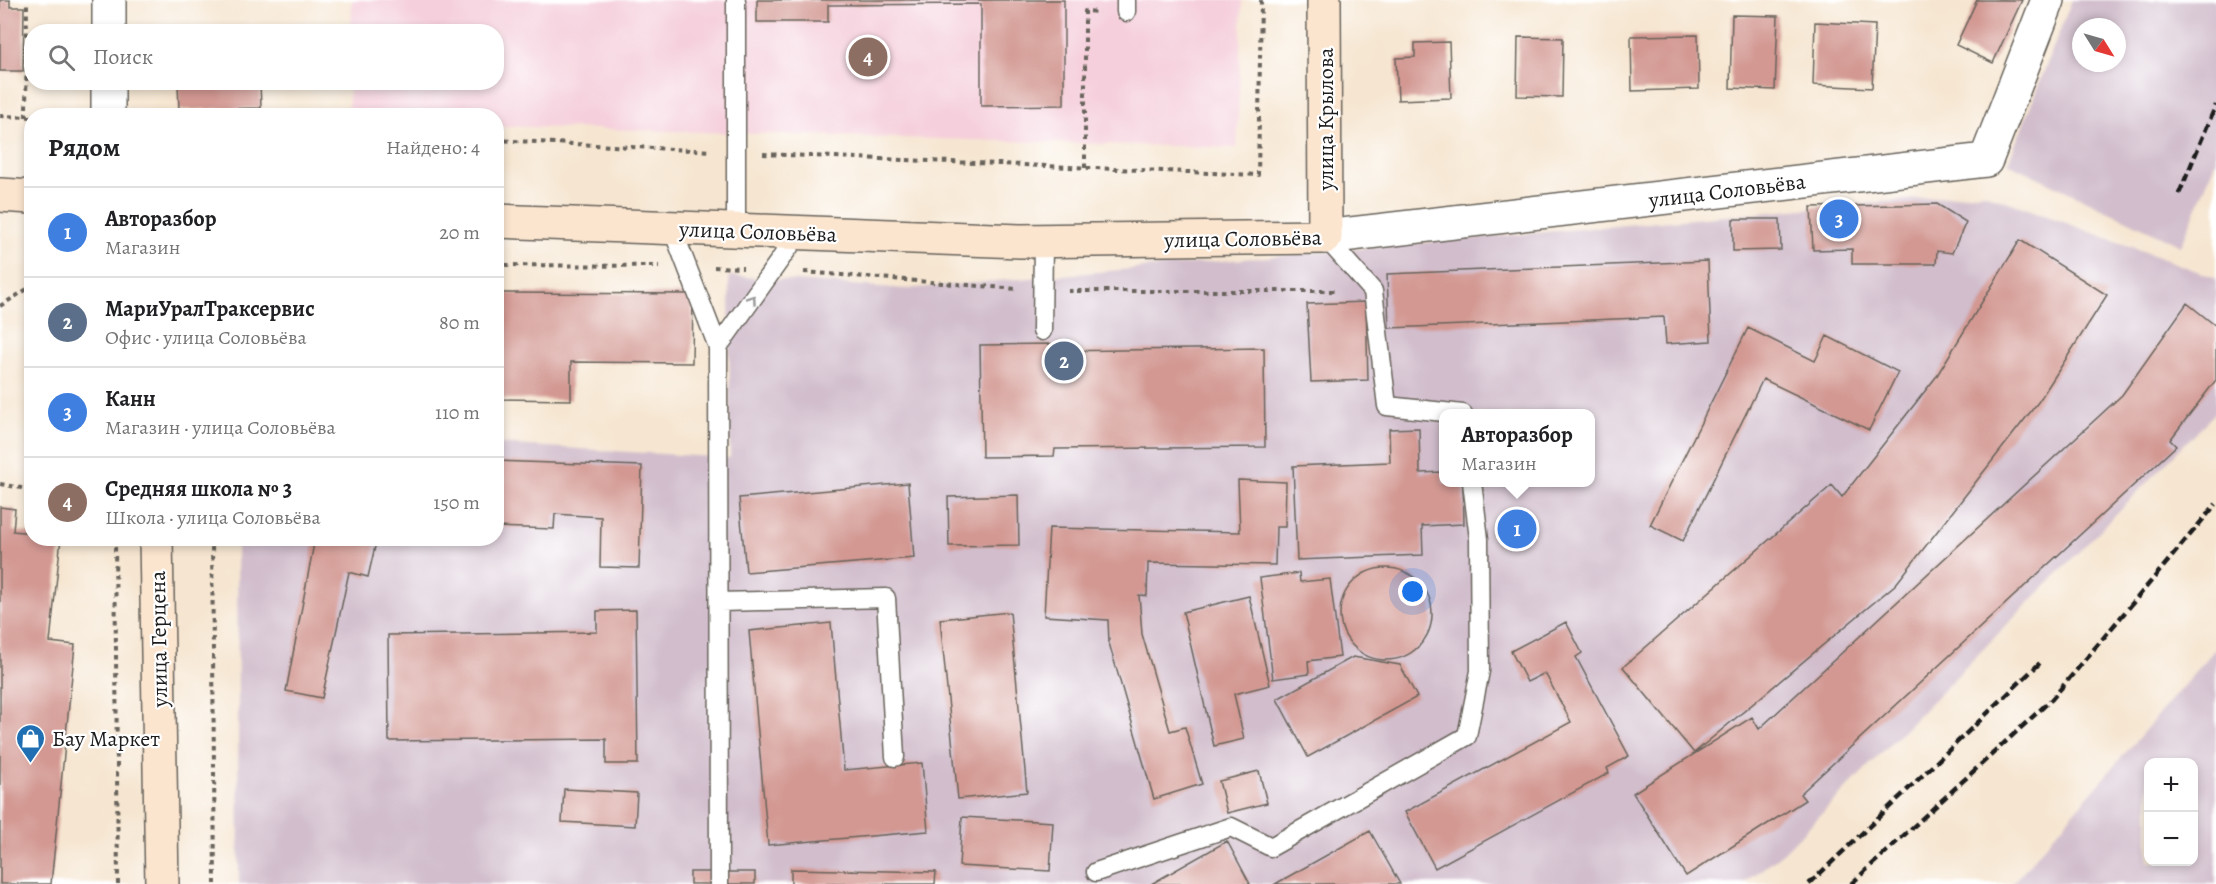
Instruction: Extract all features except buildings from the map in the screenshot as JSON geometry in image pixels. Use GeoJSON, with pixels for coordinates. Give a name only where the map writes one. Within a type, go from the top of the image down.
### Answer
{"type":"FeatureCollection","features":[{"type":"Feature","properties":{"kind":"main road","name":"улица Крылова"},"geometry":{"type":"LineString","coordinates":[[1324,0],[1325,237]]}},
{"type":"Feature","properties":{"kind":"main road"},"geometry":{"type":"LineString","coordinates":[[0,195],[24,196]]}},
{"type":"Feature","properties":{"kind":"main road","name":"улица Соловьёва"},"geometry":{"type":"LineString","coordinates":[[504,221],[1043,241],[1325,237]]}},
{"type":"Feature","properties":{"kind":"main road","name":"улица Герцена"},"geometry":{"type":"LineString","coordinates":[[156,546],[162,884]]}},
{"type":"Feature","properties":{"kind":"street"},"geometry":{"type":"LineString","coordinates":[[109,24],[110,0]]}},
{"type":"Feature","properties":{"kind":"street","name":"улица Соловьёва"},"geometry":{"type":"LineString","coordinates":[[1325,237],[1986,160],[2048,0]]}},
{"type":"Feature","properties":{"kind":"street"},"geometry":{"type":"LineString","coordinates":[[108,90],[108,108]]}},
{"type":"Feature","properties":{"kind":"lane"},"geometry":{"type":"LineString","coordinates":[[736,0],[736,230]]}},
{"type":"Feature","properties":{"kind":"lane"},"geometry":{"type":"LineString","coordinates":[[672,228],[718,347],[719,884]]}},
{"type":"Feature","properties":{"kind":"lane"},"geometry":{"type":"LineString","coordinates":[[718,347],[799,232]]}},
{"type":"Feature","properties":{"kind":"lane"},"geometry":{"type":"LineString","coordinates":[[1325,237],[1373,291],[1387,406],[1439,411]]}},
{"type":"Feature","properties":{"kind":"lane"},"geometry":{"type":"LineString","coordinates":[[1042,332],[1043,241]]}},
{"type":"Feature","properties":{"kind":"lane"},"geometry":{"type":"LineString","coordinates":[[1096,872],[1231,827],[1271,847],[1467,736],[1480,671],[1479,539],[1472,487]]}},
{"type":"Feature","properties":{"kind":"lane"},"geometry":{"type":"LineString","coordinates":[[719,603],[886,598],[895,757]]}},
{"type":"Feature","properties":{"kind":"path"},"geometry":{"type":"LineString","coordinates":[[27,0],[27,24]]}},
{"type":"Feature","properties":{"kind":"path"},"geometry":{"type":"LineString","coordinates":[[504,140],[736,153],[1258,175],[1262,0]]}},
{"type":"Feature","properties":{"kind":"path"},"geometry":{"type":"LineString","coordinates":[[1085,168],[1085,11],[1126,6]]}},
{"type":"Feature","properties":{"kind":"path"},"geometry":{"type":"LineString","coordinates":[[26,90],[26,108]]}},
{"type":"Feature","properties":{"kind":"path"},"geometry":{"type":"LineString","coordinates":[[0,116],[24,117]]}},
{"type":"Feature","properties":{"kind":"path"},"geometry":{"type":"LineString","coordinates":[[504,265],[773,269],[1043,291],[1373,291]]}},
{"type":"Feature","properties":{"kind":"path"},"geometry":{"type":"LineString","coordinates":[[0,306],[24,291]]}},
{"type":"Feature","properties":{"kind":"path"},"geometry":{"type":"LineString","coordinates":[[0,484],[24,488]]}},
{"type":"Feature","properties":{"kind":"path"},"geometry":{"type":"LineString","coordinates":[[115,546],[118,884]]}},
{"type":"Feature","properties":{"kind":"path"},"geometry":{"type":"LineString","coordinates":[[212,546],[215,884]]}},
{"type":"Feature","properties":{"kind":"shaded area"},"geometry":{"type":"Polygon","coordinates":[[[352,0],[1242,0],[1237,148],[504,126],[504,108],[348,108],[349,90],[504,90],[504,24],[351,24],[352,0]]]}},
{"type":"Feature","properties":{"kind":"shaded area"},"geometry":{"type":"Polygon","coordinates":[[[2072,0],[2216,0],[2216,160],[2181,246],[2008,163],[2072,0]]]}},
{"type":"Feature","properties":{"kind":"shaded area"},"geometry":{"type":"Polygon","coordinates":[[[1984,193],[2216,278],[2216,412],[1784,852],[1743,884],[239,884],[237,546],[504,546],[504,444],[730,458],[729,276],[906,289],[1984,193]]]}},
{"type":"Feature","properties":{"kind":"shaded area"},"geometry":{"type":"Polygon","coordinates":[[[2216,648],[2216,884],[2012,884],[2216,648]]]}},
{"type":"Feature","properties":{"kind":"railway"},"geometry":{"type":"LineString","coordinates":[[2179,194],[2216,105]]}},
{"type":"Feature","properties":{"kind":"railway"},"geometry":{"type":"LineString","coordinates":[[1851,884],[2052,699],[2216,504]]}},
{"type":"Feature","properties":{"kind":"railway"},"geometry":{"type":"LineString","coordinates":[[1809,884],[2043,660]]}},
{"type":"Feature","properties":{"kind":"place","name":"Средняя школа № 3"},"geometry":{"type":"Point","coordinates":[868,57]}},
{"type":"Feature","properties":{"kind":"place","name":"Канн"},"geometry":{"type":"Point","coordinates":[1839,219]}},
{"type":"Feature","properties":{"kind":"place","name":"МариУралТраксервис"},"geometry":{"type":"Point","coordinates":[1064,361]}},
{"type":"Feature","properties":{"kind":"place","name":"Авторазбор"},"geometry":{"type":"Point","coordinates":[1517,529]}},
{"type":"Feature","properties":{"kind":"place","name":"Бау Маркет"},"geometry":{"type":"Point","coordinates":[31,764]}}]}
